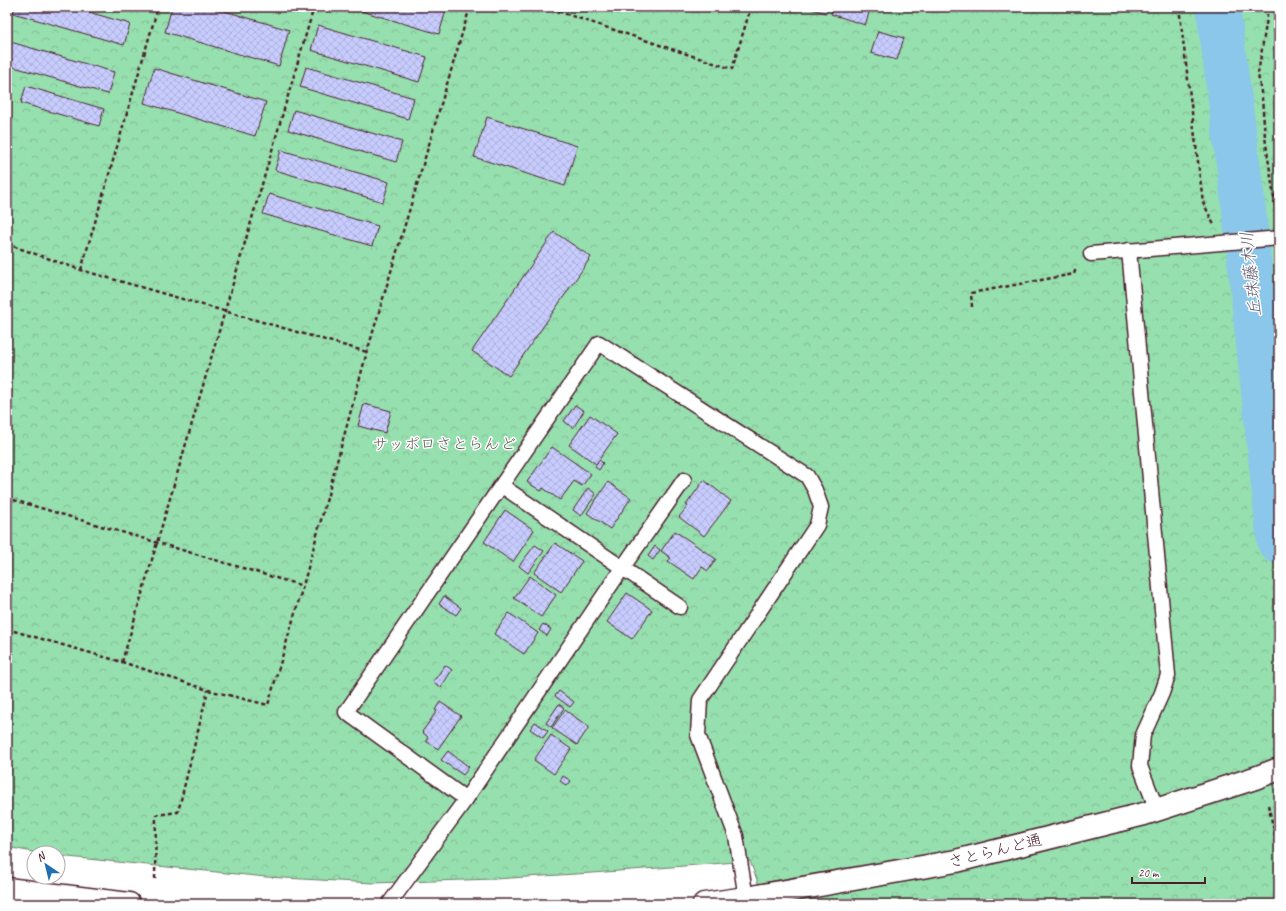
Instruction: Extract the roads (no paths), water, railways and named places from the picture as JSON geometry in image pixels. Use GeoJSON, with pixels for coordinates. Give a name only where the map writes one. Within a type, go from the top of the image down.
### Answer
{"type":"FeatureCollection","features":[{"type":"Feature","properties":{"kind":"street","name":"さとらんど通"},"geometry":{"type":"LineString","coordinates":[[704,904],[747,901],[956,861],[1157,810],[1279,769]]}},
{"type":"Feature","properties":{"kind":"street"},"geometry":{"type":"LineString","coordinates":[[7,889],[129,904]]}},
{"type":"Feature","properties":{"kind":"lane"},"geometry":{"type":"LineString","coordinates":[[1091,254],[1272,239]]}},
{"type":"Feature","properties":{"kind":"lane"},"geometry":{"type":"LineString","coordinates":[[1128,250],[1168,674],[1162,693],[1143,735],[1140,766],[1157,810]]}},
{"type":"Feature","properties":{"kind":"lane"},"geometry":{"type":"LineString","coordinates":[[466,799],[346,712],[599,343],[807,476],[815,490],[821,507],[817,525],[700,700],[698,735],[736,836],[747,901]]}},
{"type":"Feature","properties":{"kind":"lane"},"geometry":{"type":"LineString","coordinates":[[389,904],[466,799],[623,567],[684,480]]}},
{"type":"Feature","properties":{"kind":"lane"},"geometry":{"type":"LineString","coordinates":[[502,486],[680,607]]}},
{"type":"Feature","properties":{"kind":"waterway","name":"丘珠藤木川"},"geometry":{"type":"LineString","coordinates":[[1218,7],[1243,201],[1279,542]]}},
{"type":"Feature","properties":{"kind":"park label","name":"サッポロさとらんど"},"geometry":{"type":"Point","coordinates":[444,444]}}]}
